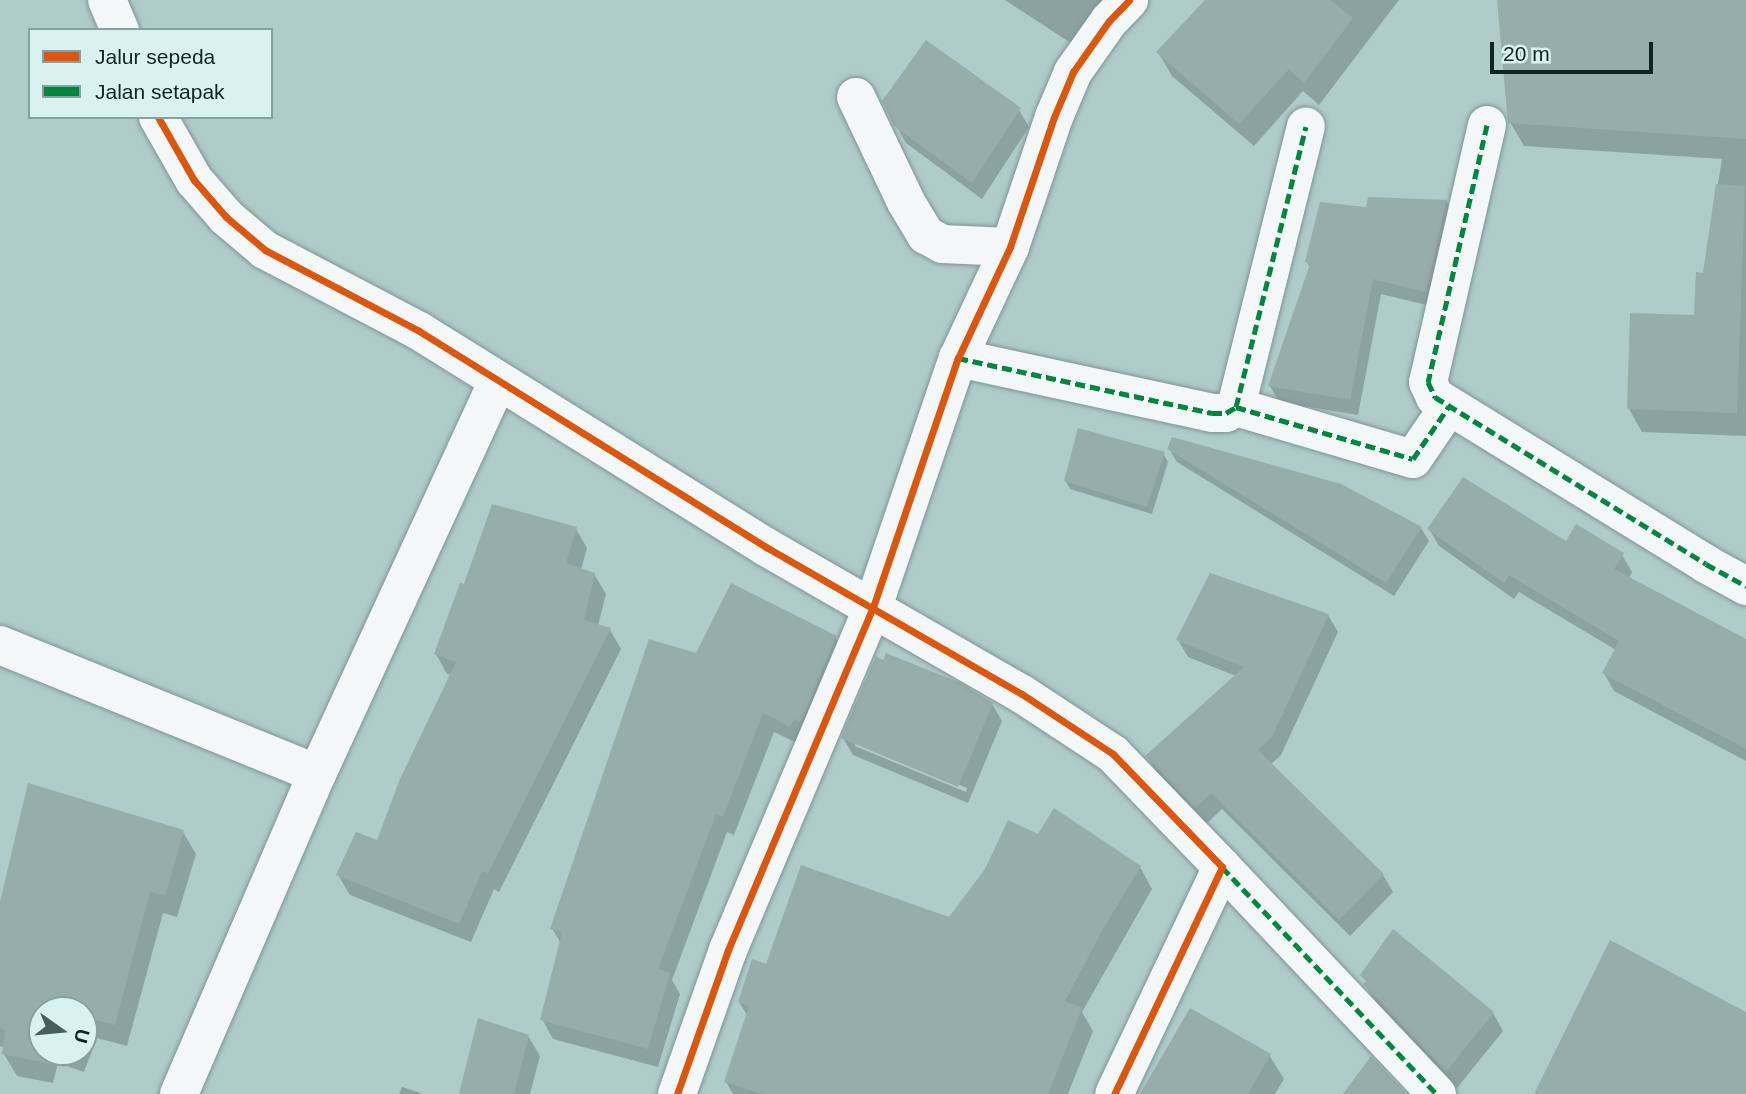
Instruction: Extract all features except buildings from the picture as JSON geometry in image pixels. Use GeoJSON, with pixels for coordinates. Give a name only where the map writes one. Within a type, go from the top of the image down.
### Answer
{"type":"FeatureCollection","features":[{"type":"Feature","properties":{"kind":"street"},"geometry":{"type":"LineString","coordinates":[[107,0],[119,28]]}},
{"type":"Feature","properties":{"kind":"street"},"geometry":{"type":"LineString","coordinates":[[677,1094],[728,950],[873,607],[958,358],[1010,247],[1054,117],[1073,72],[1110,21],[1129,0]]}},
{"type":"Feature","properties":{"kind":"street"},"geometry":{"type":"LineString","coordinates":[[856,97],[906,202],[926,235],[942,244],[1010,247]]}},
{"type":"Feature","properties":{"kind":"street"},"geometry":{"type":"LineString","coordinates":[[159,119],[194,180],[226,217],[265,250],[419,331],[766,547],[1072,724],[1114,754],[1437,1094]]}},
{"type":"Feature","properties":{"kind":"street"},"geometry":{"type":"LineString","coordinates":[[1487,125],[1428,382],[1436,397],[1746,586]]}},
{"type":"Feature","properties":{"kind":"street"},"geometry":{"type":"LineString","coordinates":[[958,358],[1226,414],[1236,407],[1306,127]]}},
{"type":"Feature","properties":{"kind":"street"},"geometry":{"type":"LineString","coordinates":[[179,1094],[317,774],[498,381]]}},
{"type":"Feature","properties":{"kind":"street"},"geometry":{"type":"LineString","coordinates":[[1236,407],[1413,459],[1449,406]]}},
{"type":"Feature","properties":{"kind":"street"},"geometry":{"type":"LineString","coordinates":[[0,645],[317,774]]}},
{"type":"Feature","properties":{"kind":"street"},"geometry":{"type":"LineString","coordinates":[[1114,1094],[1222,867]]}},
{"type":"Feature","properties":{"kind":"marked path"},"geometry":{"type":"LineString","coordinates":[[1487,125],[1428,382],[1435,397],[1746,586]]}},
{"type":"Feature","properties":{"kind":"marked path"},"geometry":{"type":"LineString","coordinates":[[958,358],[1212,413],[1226,413],[1236,407],[1306,127]]}},
{"type":"Feature","properties":{"kind":"marked path"},"geometry":{"type":"LineString","coordinates":[[1236,407],[1413,459],[1449,406]]}},
{"type":"Feature","properties":{"kind":"marked path"},"geometry":{"type":"LineString","coordinates":[[1222,867],[1437,1094]]}},
{"type":"Feature","properties":{"kind":"cycle path"},"geometry":{"type":"LineString","coordinates":[[677,1094],[728,950],[873,607],[958,358],[1010,247],[1054,117],[1073,72],[1109,21],[1129,0]]}},
{"type":"Feature","properties":{"kind":"cycle path"},"geometry":{"type":"LineString","coordinates":[[159,119],[194,180],[226,217],[265,250],[419,331],[766,547],[1022,694],[1113,754],[1222,867],[1114,1094]]}}]}
